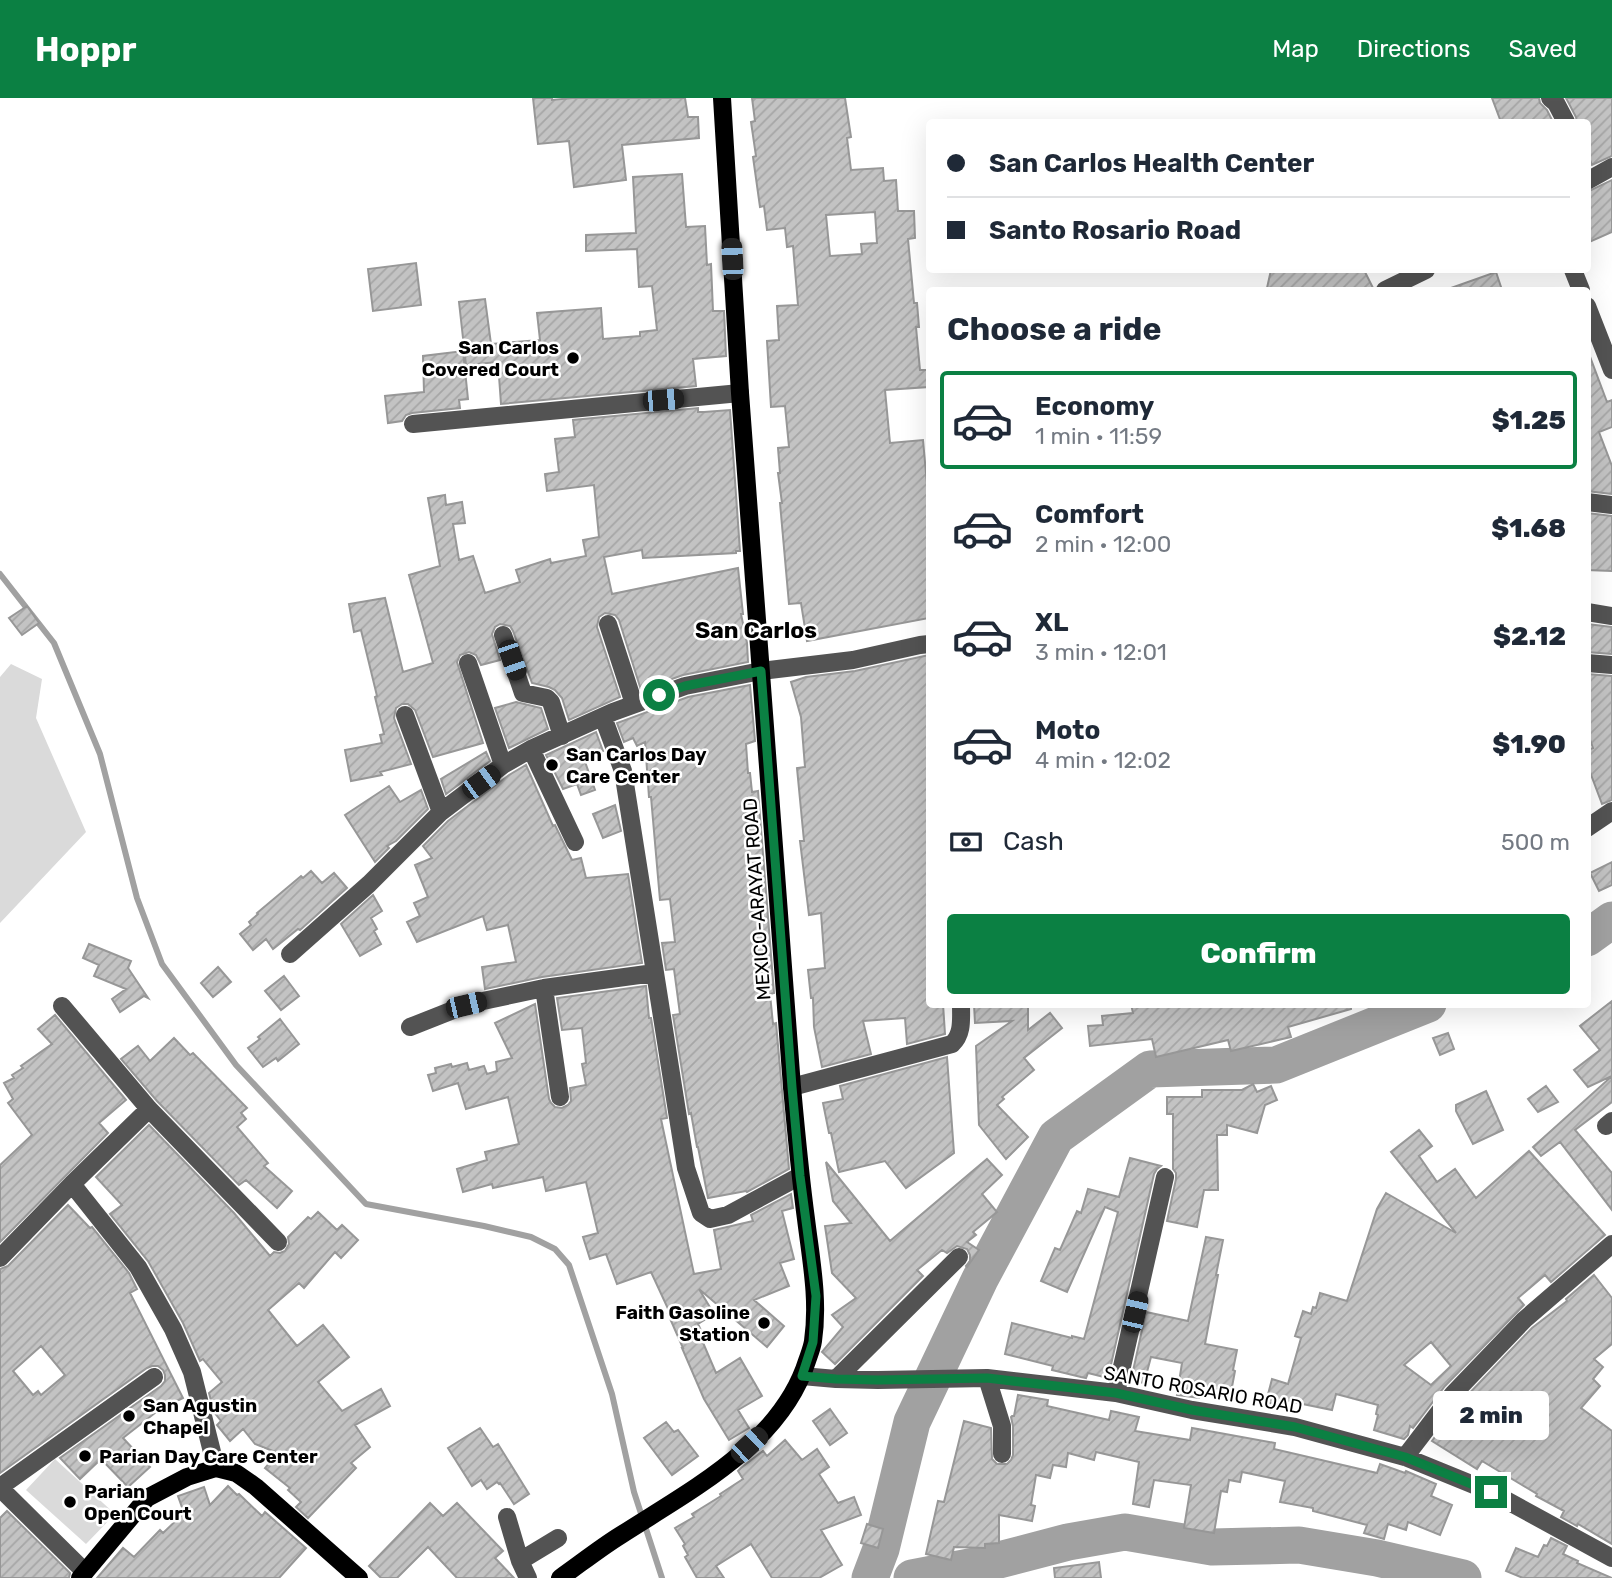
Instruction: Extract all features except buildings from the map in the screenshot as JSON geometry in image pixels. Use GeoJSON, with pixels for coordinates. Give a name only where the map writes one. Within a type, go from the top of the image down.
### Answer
{"type":"FeatureCollection","features":[{"type":"Feature","properties":{"kind":"main road","name":"MEXICO-ARAYAT ROAD"},"geometry":{"type":"LineString","coordinates":[[560,1578],[732,1461],[766,1430],[784,1408],[802,1376],[813,1342],[816,1296],[800,1176],[792,1087],[740,393],[722,98]]}},
{"type":"Feature","properties":{"kind":"main road"},"geometry":{"type":"LineString","coordinates":[[83,1575],[147,1498],[187,1477],[216,1468],[236,1474],[256,1486],[359,1578]]}},
{"type":"Feature","properties":{"kind":"street"},"geometry":{"type":"LineString","coordinates":[[1550,98],[1556,103],[1564,119]]}},
{"type":"Feature","properties":{"kind":"street"},"geometry":{"type":"LineString","coordinates":[[1591,174],[1612,167]]}},
{"type":"Feature","properties":{"kind":"street"},"geometry":{"type":"LineString","coordinates":[[1391,287],[1420,273]]}},
{"type":"Feature","properties":{"kind":"street"},"geometry":{"type":"LineString","coordinates":[[1591,316],[1612,370]]}},
{"type":"Feature","properties":{"kind":"street"},"geometry":{"type":"LineString","coordinates":[[413,424],[740,393]]}},
{"type":"Feature","properties":{"kind":"street"},"geometry":{"type":"LineString","coordinates":[[1591,502],[1612,505]]}},
{"type":"Feature","properties":{"kind":"street"},"geometry":{"type":"LineString","coordinates":[[1591,613],[1612,616]]}},
{"type":"Feature","properties":{"kind":"street"},"geometry":{"type":"LineString","coordinates":[[608,624],[634,704]]}},
{"type":"Feature","properties":{"kind":"street"},"geometry":{"type":"LineString","coordinates":[[503,635],[523,694],[547,698],[551,702],[562,736]]}},
{"type":"Feature","properties":{"kind":"street"},"geometry":{"type":"LineString","coordinates":[[290,954],[369,884],[441,812],[503,765],[531,749],[634,704],[685,686],[761,671],[853,660],[926,644]]}},
{"type":"Feature","properties":{"kind":"street"},"geometry":{"type":"LineString","coordinates":[[468,663],[503,765]]}},
{"type":"Feature","properties":{"kind":"street"},"geometry":{"type":"LineString","coordinates":[[1591,663],[1612,665]]}},
{"type":"Feature","properties":{"kind":"street"},"geometry":{"type":"LineString","coordinates":[[405,715],[441,812]]}},
{"type":"Feature","properties":{"kind":"street"},"geometry":{"type":"LineString","coordinates":[[603,717],[622,771],[686,1168],[701,1213],[710,1219],[728,1215],[800,1176]]}},
{"type":"Feature","properties":{"kind":"street"},"geometry":{"type":"LineString","coordinates":[[531,749],[575,842]]}},
{"type":"Feature","properties":{"kind":"street"},"geometry":{"type":"LineString","coordinates":[[1591,825],[1612,811]]}},
{"type":"Feature","properties":{"kind":"street"},"geometry":{"type":"LineString","coordinates":[[410,1027],[466,1005],[544,988],[654,973]]}},
{"type":"Feature","properties":{"kind":"street"},"geometry":{"type":"LineString","coordinates":[[544,988],[560,1097]]}},
{"type":"Feature","properties":{"kind":"street"},"geometry":{"type":"LineString","coordinates":[[62,1006],[149,1109],[278,1242]]}},
{"type":"Feature","properties":{"kind":"street"},"geometry":{"type":"LineString","coordinates":[[792,1087],[952,1044],[958,1039],[961,1008]]}},
{"type":"Feature","properties":{"kind":"street"},"geometry":{"type":"LineString","coordinates":[[0,1258],[149,1109]]}},
{"type":"Feature","properties":{"kind":"street"},"geometry":{"type":"LineString","coordinates":[[1116,1393],[1166,1177]]}},
{"type":"Feature","properties":{"kind":"street"},"geometry":{"type":"LineString","coordinates":[[72,1184],[138,1267],[173,1329],[192,1372],[216,1468]]}},
{"type":"Feature","properties":{"kind":"street"},"geometry":{"type":"LineString","coordinates":[[1405,1457],[1453,1394],[1524,1320],[1612,1244]]}},
{"type":"Feature","properties":{"kind":"street"},"geometry":{"type":"LineString","coordinates":[[836,1379],[959,1257]]}},
{"type":"Feature","properties":{"kind":"street","name":"SANTO ROSARIO ROAD"},"geometry":{"type":"LineString","coordinates":[[802,1376],[878,1380],[987,1378],[1116,1393],[1192,1410],[1295,1427],[1405,1457],[1491,1492],[1612,1558]]}},
{"type":"Feature","properties":{"kind":"street"},"geometry":{"type":"LineString","coordinates":[[83,1575],[0,1487],[154,1377]]}},
{"type":"Feature","properties":{"kind":"street"},"geometry":{"type":"LineString","coordinates":[[987,1378],[1002,1426],[1002,1454]]}},
{"type":"Feature","properties":{"kind":"street"},"geometry":{"type":"LineString","coordinates":[[507,1517],[524,1570],[558,1538]]}},
{"type":"Feature","properties":{"kind":"shaded area"},"geometry":{"type":"Polygon","coordinates":[[[11,664],[42,679],[36,718],[86,832],[0,923],[0,677],[11,664]]]}},
{"type":"Feature","properties":{"kind":"shaded area","name":"Parian Open Court"},"geometry":{"type":"Polygon","coordinates":[[[55,1459],[115,1514],[86,1544],[26,1490],[55,1459]]]}},
{"type":"Feature","properties":{"kind":"waterway"},"geometry":{"type":"LineString","coordinates":[[0,574],[54,643],[100,754],[137,898],[162,964],[236,1065],[366,1204],[531,1237],[555,1249],[569,1265],[612,1394],[634,1492],[662,1578]]}},
{"type":"Feature","properties":{"kind":"waterway"},"geometry":{"type":"LineString","coordinates":[[1591,935],[1612,920]]}},
{"type":"Feature","properties":{"kind":"waterway"},"geometry":{"type":"LineString","coordinates":[[870,1578],[881,1549],[912,1422],[980,1279],[1056,1137],[1150,1069],[1276,1065],[1418,1008]]}},
{"type":"Feature","properties":{"kind":"waterway"},"geometry":{"type":"LineString","coordinates":[[912,1578],[980,1565],[1068,1542],[1125,1532],[1212,1547],[1299,1545],[1377,1558],[1463,1578]]}},
{"type":"Feature","properties":{"kind":"place","name":"San Carlos Covered Court"},"geometry":{"type":"Point","coordinates":[573,358]}},
{"type":"Feature","properties":{"kind":"place","name":"San Carlos Day Care Center"},"geometry":{"type":"Point","coordinates":[552,765]}},
{"type":"Feature","properties":{"kind":"place","name":"Faith Gasoline Station"},"geometry":{"type":"Point","coordinates":[764,1323]}},
{"type":"Feature","properties":{"kind":"place","name":"San Agustin Chapel"},"geometry":{"type":"Point","coordinates":[129,1416]}},
{"type":"Feature","properties":{"kind":"place","name":"Parian Day Care Center"},"geometry":{"type":"Point","coordinates":[85,1456]}},
{"type":"Feature","properties":{"kind":"place","name":"Parian Open Court"},"geometry":{"type":"Point","coordinates":[70,1502]}},
{"type":"Feature","properties":{"kind":"district","name":"San Carlos"},"geometry":{"type":"Point","coordinates":[756,630]}},
{"type":"Feature","properties":{"kind":"route"},"geometry":{"type":"LineString","coordinates":[[659,695],[685,686],[761,671],[792,1087],[800,1176],[816,1296],[813,1342],[802,1376],[878,1380],[987,1378],[1116,1393],[1192,1410],[1295,1427],[1405,1457],[1491,1492]]}}]}
